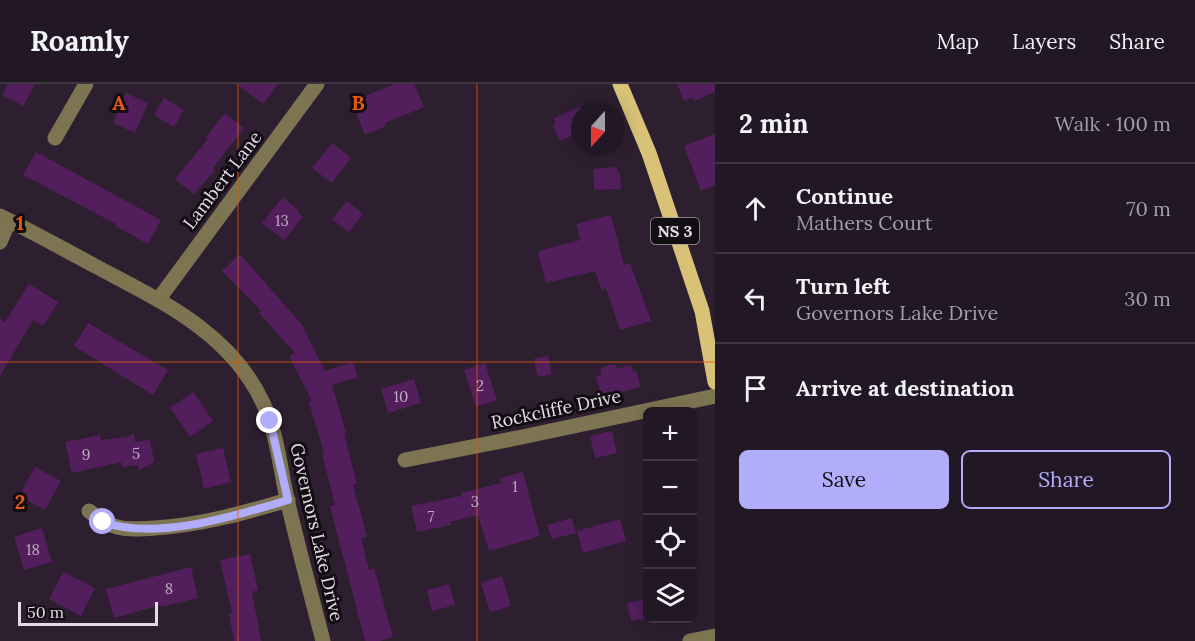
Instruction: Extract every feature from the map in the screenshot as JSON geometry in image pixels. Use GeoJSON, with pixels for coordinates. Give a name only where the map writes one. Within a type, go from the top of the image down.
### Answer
{"type":"FeatureCollection","features":[{"type":"Feature","properties":{"kind":"main road","name":"NS 3"},"geometry":{"type":"LineString","coordinates":[[620,84],[649,153],[702,311],[715,382]]}},
{"type":"Feature","properties":{"kind":"street"},"geometry":{"type":"LineString","coordinates":[[55,138],[86,84]]}},
{"type":"Feature","properties":{"kind":"street","name":"Lambert Lane"},"geometry":{"type":"LineString","coordinates":[[158,300],[317,84]]}},
{"type":"Feature","properties":{"kind":"street"},"geometry":{"type":"LineString","coordinates":[[0,242],[5,219]]}},
{"type":"Feature","properties":{"kind":"street","name":"Governors Lake Drive"},"geometry":{"type":"LineString","coordinates":[[5,219],[193,321],[210,334],[240,365],[252,382],[270,421],[323,641]]}},
{"type":"Feature","properties":{"kind":"street","name":"Rockcliffe Drive"},"geometry":{"type":"LineString","coordinates":[[405,460],[715,396]]}},
{"type":"Feature","properties":{"kind":"street"},"geometry":{"type":"LineString","coordinates":[[89,512],[103,522],[119,528],[135,529],[217,520],[288,500]]}},
{"type":"Feature","properties":{"kind":"street"},"geometry":{"type":"LineString","coordinates":[[690,641],[715,636]]}},
{"type":"Feature","properties":{"kind":"building"},"geometry":{"type":"Polygon","coordinates":[[[8,84],[35,84],[23,106],[2,95],[8,84]]]}},
{"type":"Feature","properties":{"kind":"building"},"geometry":{"type":"Polygon","coordinates":[[[237,84],[278,84],[263,104],[237,84]]]}},
{"type":"Feature","properties":{"kind":"building"},"geometry":{"type":"Polygon","coordinates":[[[395,84],[414,84],[424,107],[385,123],[386,126],[365,135],[352,101],[395,84]]]}},
{"type":"Feature","properties":{"kind":"building"},"geometry":{"type":"Polygon","coordinates":[[[677,84],[715,84],[715,92],[694,101],[692,98],[684,101],[677,84]]]}},
{"type":"Feature","properties":{"kind":"building"},"geometry":{"type":"Polygon","coordinates":[[[126,93],[148,103],[135,133],[113,123],[126,93]]]}},
{"type":"Feature","properties":{"kind":"building"},"geometry":{"type":"Polygon","coordinates":[[[164,98],[184,110],[174,127],[154,115],[164,98]]]}},
{"type":"Feature","properties":{"kind":"building"},"geometry":{"type":"Polygon","coordinates":[[[571,111],[571,136],[560,141],[553,125],[556,124],[554,118],[571,111]]]}},
{"type":"Feature","properties":{"kind":"building"},"geometry":{"type":"Polygon","coordinates":[[[225,113],[244,128],[213,168],[215,170],[194,194],[175,179],[208,139],[206,137],[225,113]]]}},
{"type":"Feature","properties":{"kind":"building"},"geometry":{"type":"Polygon","coordinates":[[[715,134],[715,185],[701,191],[684,146],[715,134]]]}},
{"type":"Feature","properties":{"kind":"building"},"geometry":{"type":"Polygon","coordinates":[[[332,143],[351,158],[332,183],[312,168],[332,143]]]}},
{"type":"Feature","properties":{"kind":"building"},"geometry":{"type":"Polygon","coordinates":[[[36,152],[161,220],[148,244],[115,226],[116,224],[23,175],[36,152]]]}},
{"type":"Feature","properties":{"kind":"building"},"geometry":{"type":"Polygon","coordinates":[[[617,167],[617,173],[620,173],[621,189],[594,190],[593,169],[617,167]]]}},
{"type":"Feature","properties":{"kind":"building"},"geometry":{"type":"Polygon","coordinates":[[[283,197],[303,217],[284,240],[262,223],[283,197]]]}},
{"type":"Feature","properties":{"kind":"building"},"geometry":{"type":"Polygon","coordinates":[[[347,201],[363,214],[349,232],[332,219],[347,201]]]}},
{"type":"Feature","properties":{"kind":"building"},"geometry":{"type":"Polygon","coordinates":[[[611,215],[624,265],[630,263],[651,321],[620,330],[606,288],[602,290],[595,271],[546,283],[538,253],[580,240],[576,224],[611,215]]]}},
{"type":"Feature","properties":{"kind":"building"},"geometry":{"type":"Polygon","coordinates":[[[240,254],[302,325],[325,371],[353,362],[358,377],[332,385],[346,433],[344,433],[357,484],[353,485],[367,537],[361,538],[369,570],[374,568],[393,637],[380,641],[365,641],[330,506],[335,505],[322,454],[324,453],[309,402],[312,401],[289,356],[295,353],[259,313],[261,311],[222,271],[240,254]]]}},
{"type":"Feature","properties":{"kind":"building"},"geometry":{"type":"Polygon","coordinates":[[[29,284],[58,302],[43,326],[33,320],[0,376],[0,319],[5,322],[29,284]]]}},
{"type":"Feature","properties":{"kind":"building"},"geometry":{"type":"Polygon","coordinates":[[[88,323],[168,370],[153,395],[74,346],[88,323]]]}},
{"type":"Feature","properties":{"kind":"building"},"geometry":{"type":"Polygon","coordinates":[[[548,356],[552,374],[538,377],[534,359],[548,356]]]}},
{"type":"Feature","properties":{"kind":"building"},"geometry":{"type":"Polygon","coordinates":[[[485,363],[497,400],[476,407],[464,370],[485,363]]]}},
{"type":"Feature","properties":{"kind":"building"},"geometry":{"type":"Polygon","coordinates":[[[615,364],[617,369],[631,365],[633,372],[636,371],[641,387],[601,397],[596,376],[602,375],[600,368],[615,364]]]}},
{"type":"Feature","properties":{"kind":"building"},"geometry":{"type":"Polygon","coordinates":[[[414,379],[421,403],[388,413],[381,389],[414,379]]]}},
{"type":"Feature","properties":{"kind":"building"},"geometry":{"type":"Polygon","coordinates":[[[193,392],[213,421],[190,437],[170,408],[193,392]]]}},
{"type":"Feature","properties":{"kind":"building"},"geometry":{"type":"Polygon","coordinates":[[[612,431],[617,453],[595,458],[590,436],[612,431]]]}},
{"type":"Feature","properties":{"kind":"building"},"geometry":{"type":"Polygon","coordinates":[[[134,433],[135,442],[150,440],[154,461],[139,471],[138,465],[122,467],[121,462],[72,473],[65,442],[100,435],[101,440],[128,437],[134,433]]]}},
{"type":"Feature","properties":{"kind":"building"},"geometry":{"type":"Polygon","coordinates":[[[223,448],[231,482],[204,489],[196,454],[223,448]]]}},
{"type":"Feature","properties":{"kind":"building"},"geometry":{"type":"Polygon","coordinates":[[[35,467],[61,481],[45,510],[19,496],[35,467]]]}},
{"type":"Feature","properties":{"kind":"building"},"geometry":{"type":"Polygon","coordinates":[[[523,472],[540,536],[489,551],[478,515],[450,522],[451,525],[417,532],[411,506],[461,496],[461,493],[501,483],[500,478],[523,472]]]}},
{"type":"Feature","properties":{"kind":"building"},"geometry":{"type":"Polygon","coordinates":[[[572,518],[576,533],[552,539],[547,525],[572,518]]]}},
{"type":"Feature","properties":{"kind":"building"},"geometry":{"type":"Polygon","coordinates":[[[620,519],[626,541],[583,553],[577,531],[620,519]]]}},
{"type":"Feature","properties":{"kind":"building"},"geometry":{"type":"Polygon","coordinates":[[[42,528],[52,562],[24,570],[14,537],[42,528]]]}},
{"type":"Feature","properties":{"kind":"building"},"geometry":{"type":"Polygon","coordinates":[[[250,554],[258,590],[252,592],[261,641],[234,641],[229,614],[232,613],[220,560],[250,554]]]}},
{"type":"Feature","properties":{"kind":"building"},"geometry":{"type":"Polygon","coordinates":[[[191,567],[198,598],[114,618],[106,589],[191,567]]]}},
{"type":"Feature","properties":{"kind":"building"},"geometry":{"type":"Polygon","coordinates":[[[63,572],[95,588],[81,616],[49,599],[63,572]]]}},
{"type":"Feature","properties":{"kind":"building"},"geometry":{"type":"Polygon","coordinates":[[[502,576],[511,606],[490,612],[481,583],[502,576]]]}},
{"type":"Feature","properties":{"kind":"building"},"geometry":{"type":"Polygon","coordinates":[[[449,584],[455,605],[432,611],[427,590],[449,584]]]}},
{"type":"Feature","properties":{"kind":"building"},"geometry":{"type":"Polygon","coordinates":[[[643,600],[643,619],[631,621],[627,603],[643,600]]]}},
{"type":"Feature","properties":{"kind":"route"},"geometry":{"type":"LineString","coordinates":[[103,522],[119,528],[168,527],[217,520],[288,500],[270,421]]}}]}
